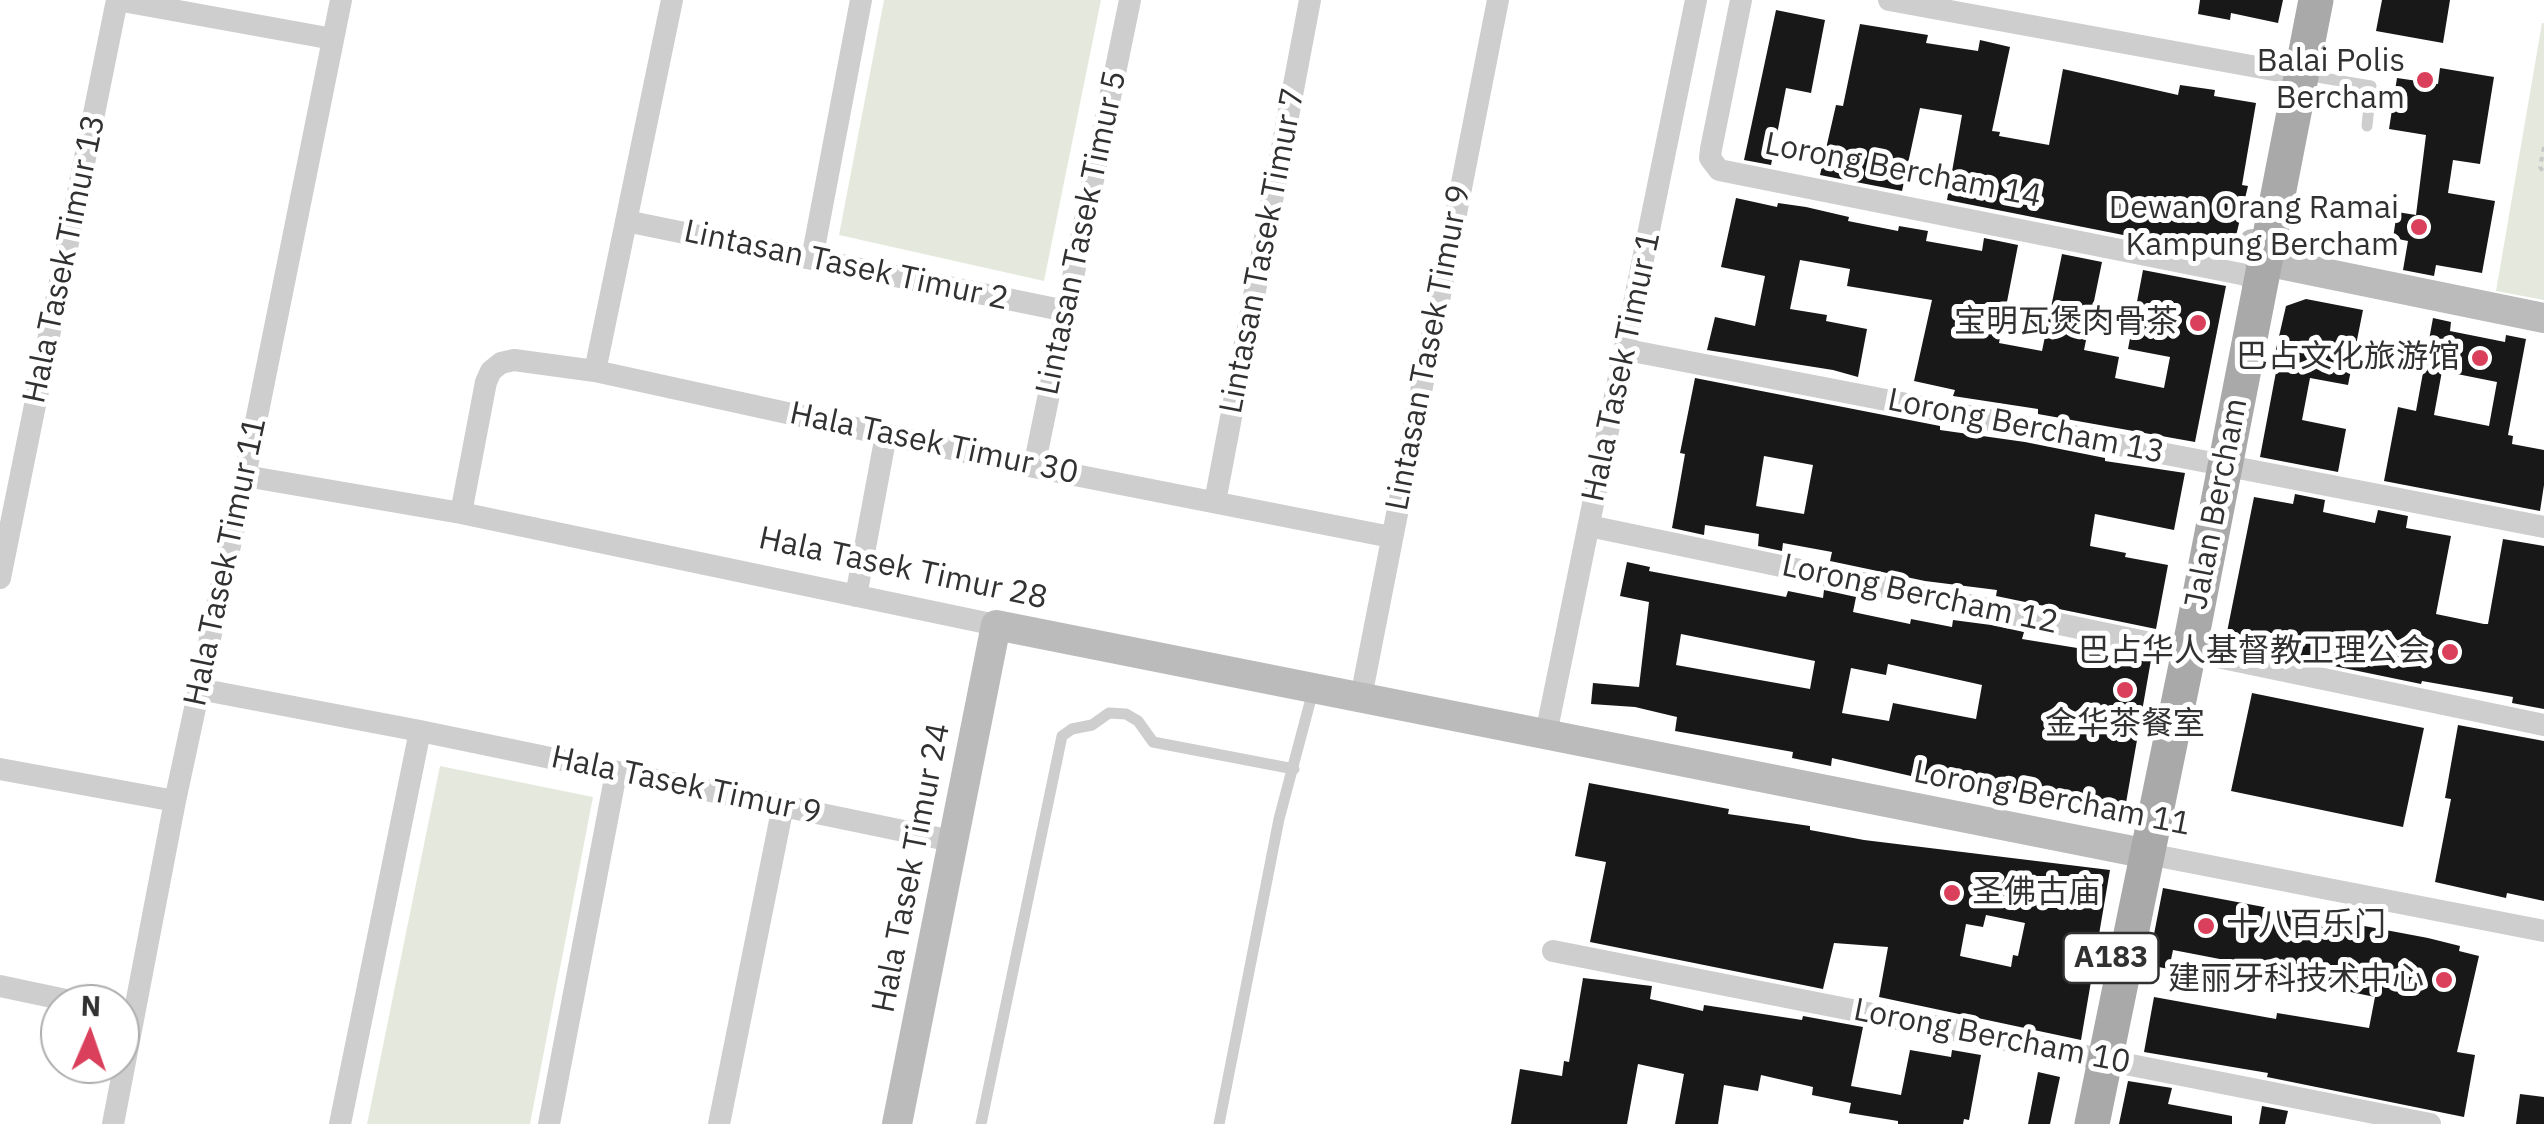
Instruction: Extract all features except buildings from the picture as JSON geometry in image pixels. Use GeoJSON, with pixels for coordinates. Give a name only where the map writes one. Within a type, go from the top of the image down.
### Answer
{"type":"FeatureCollection","features":[{"type":"Feature","properties":{"kind":"main road","name":"Jalan Bercham"},"geometry":{"type":"LineString","coordinates":[[2076,1124],[2097,1058],[2181,650],[2293,73],[2300,0]]}},
{"type":"Feature","properties":{"kind":"main road","name":"Jalan Bercham"},"geometry":{"type":"LineString","coordinates":[[2293,73],[2316,0]]}},
{"type":"Feature","properties":{"kind":"main road","name":"Jalan Bercham"},"geometry":{"type":"LineString","coordinates":[[2092,1124],[2097,1058]]}},
{"type":"Feature","properties":{"kind":"street"},"geometry":{"type":"LineString","coordinates":[[118,0],[333,39]]}},
{"type":"Feature","properties":{"kind":"street","name":"Hala Tasek Timur 13"},"geometry":{"type":"LineString","coordinates":[[0,575],[118,0]]}},
{"type":"Feature","properties":{"kind":"street","name":"Hala Tasek Timur 11"},"geometry":{"type":"LineString","coordinates":[[134,984],[246,476],[341,0]]}},
{"type":"Feature","properties":{"kind":"street"},"geometry":{"type":"LineString","coordinates":[[594,371],[672,0]]}},
{"type":"Feature","properties":{"kind":"street"},"geometry":{"type":"LineString","coordinates":[[812,259],[861,0]]}},
{"type":"Feature","properties":{"kind":"street","name":"Lintasan Tasek Timur 5"},"geometry":{"type":"LineString","coordinates":[[1034,467],[1130,0]]}},
{"type":"Feature","properties":{"kind":"street","name":"Lintasan Tasek Timur 7"},"geometry":{"type":"LineString","coordinates":[[1216,502],[1310,0]]}},
{"type":"Feature","properties":{"kind":"street","name":"Lintasan Tasek Timur 9"},"geometry":{"type":"LineString","coordinates":[[1361,697],[1498,0]]}},
{"type":"Feature","properties":{"kind":"street","name":"Hala Tasek Timur 1"},"geometry":{"type":"LineString","coordinates":[[1546,734],[1696,0]]}},
{"type":"Feature","properties":{"kind":"street","name":"Lorong Bercham 14"},"geometry":{"type":"LineString","coordinates":[[1740,0],[1711,149],[1710,158],[1719,170],[2544,318]]}},
{"type":"Feature","properties":{"kind":"street"},"geometry":{"type":"LineString","coordinates":[[1889,0],[2293,73]]}},
{"type":"Feature","properties":{"kind":"street","name":"Lintasan Tasek Timur 2"},"geometry":{"type":"LineString","coordinates":[[626,221],[1066,311]]}},
{"type":"Feature","properties":{"kind":"street","name":"Lorong Bercham 13"},"geometry":{"type":"LineString","coordinates":[[1626,350],[2544,527]]}},
{"type":"Feature","properties":{"kind":"street","name":"Hala Tasek Timur 30"},"geometry":{"type":"LineString","coordinates":[[461,512],[486,382],[501,363],[514,360],[594,371],[1034,467],[1391,536]]}},
{"type":"Feature","properties":{"kind":"street"},"geometry":{"type":"LineString","coordinates":[[856,596],[886,435]]}},
{"type":"Feature","properties":{"kind":"street","name":"Hala Tasek Timur 28"},"geometry":{"type":"LineString","coordinates":[[246,476],[461,512],[996,625],[1546,734]]}},
{"type":"Feature","properties":{"kind":"street","name":"Lorong Bercham 12"},"geometry":{"type":"LineString","coordinates":[[1589,526],[2544,725]]}},
{"type":"Feature","properties":{"kind":"street","name":"Hala Tasek Timur 24"},"geometry":{"type":"LineString","coordinates":[[897,1124],[996,625]]}},
{"type":"Feature","properties":{"kind":"street","name":"Hala Tasek Timur 9"},"geometry":{"type":"LineString","coordinates":[[199,689],[420,730],[952,841]]}},
{"type":"Feature","properties":{"kind":"street"},"geometry":{"type":"LineString","coordinates":[[340,1124],[420,730]]}},
{"type":"Feature","properties":{"kind":"street","name":"Lorong Bercham 11"},"geometry":{"type":"LineString","coordinates":[[1546,734],[2544,931]]}},
{"type":"Feature","properties":{"kind":"street"},"geometry":{"type":"LineString","coordinates":[[0,768],[175,801]]}},
{"type":"Feature","properties":{"kind":"street"},"geometry":{"type":"LineString","coordinates":[[549,1124],[616,773]]}},
{"type":"Feature","properties":{"kind":"street"},"geometry":{"type":"LineString","coordinates":[[720,1124],[783,806]]}},
{"type":"Feature","properties":{"kind":"street","name":"Lorong Bercham 10"},"geometry":{"type":"LineString","coordinates":[[1553,951],[2430,1124]]}},
{"type":"Feature","properties":{"kind":"street"},"geometry":{"type":"LineString","coordinates":[[0,986],[40,994]]}},
{"type":"Feature","properties":{"kind":"street","name":"Hala Tasek Timur 11"},"geometry":{"type":"LineString","coordinates":[[113,1124],[118,1084]]}},
{"type":"Feature","properties":{"kind":"lane"},"geometry":{"type":"LineString","coordinates":[[2293,73],[2371,86],[2368,126]]}},
{"type":"Feature","properties":{"kind":"lane"},"geometry":{"type":"LineString","coordinates":[[1218,1124],[1279,820],[1314,687]]}},
{"type":"Feature","properties":{"kind":"lane"},"geometry":{"type":"LineString","coordinates":[[981,1124],[1062,736],[1072,729],[1092,725],[1109,713],[1126,714],[1138,722],[1153,742],[1294,769]]}},
{"type":"Feature","properties":{"kind":"path"},"geometry":{"type":"LineString","coordinates":[[2544,147],[2540,167],[2544,173]]}},
{"type":"Feature","properties":{"kind":"shaded area"},"geometry":{"type":"Polygon","coordinates":[[[884,0],[1101,0],[1044,281],[839,235],[884,0]]]}},
{"type":"Feature","properties":{"kind":"shaded area"},"geometry":{"type":"Polygon","coordinates":[[[2544,23],[2544,300],[2496,291],[2544,23]]]}},
{"type":"Feature","properties":{"kind":"shaded area"},"geometry":{"type":"Polygon","coordinates":[[[440,766],[593,797],[530,1124],[367,1124],[440,766]]]}},
{"type":"Feature","properties":{"kind":"place","name":"Balai Polis Bercham"},"geometry":{"type":"Point","coordinates":[2425,80]}},
{"type":"Feature","properties":{"kind":"place","name":"Dewan Orang Ramai Kampung Bercham"},"geometry":{"type":"Point","coordinates":[2419,227]}},
{"type":"Feature","properties":{"kind":"place","name":"宝明瓦煲肉骨茶"},"geometry":{"type":"Point","coordinates":[2198,323]}},
{"type":"Feature","properties":{"kind":"place","name":"巴占文化旅游馆"},"geometry":{"type":"Point","coordinates":[2480,358]}},
{"type":"Feature","properties":{"kind":"place","name":"巴占华人基督教卫理公会"},"geometry":{"type":"Point","coordinates":[2450,652]}},
{"type":"Feature","properties":{"kind":"place","name":"金华茶餐室"},"geometry":{"type":"Point","coordinates":[2125,690]}},
{"type":"Feature","properties":{"kind":"place","name":"圣佛古庙"},"geometry":{"type":"Point","coordinates":[1952,893]}},
{"type":"Feature","properties":{"kind":"place","name":"十八百乐门"},"geometry":{"type":"Point","coordinates":[2206,926]}},
{"type":"Feature","properties":{"kind":"place","name":"建丽牙科技术中心"},"geometry":{"type":"Point","coordinates":[2444,980]}}]}
